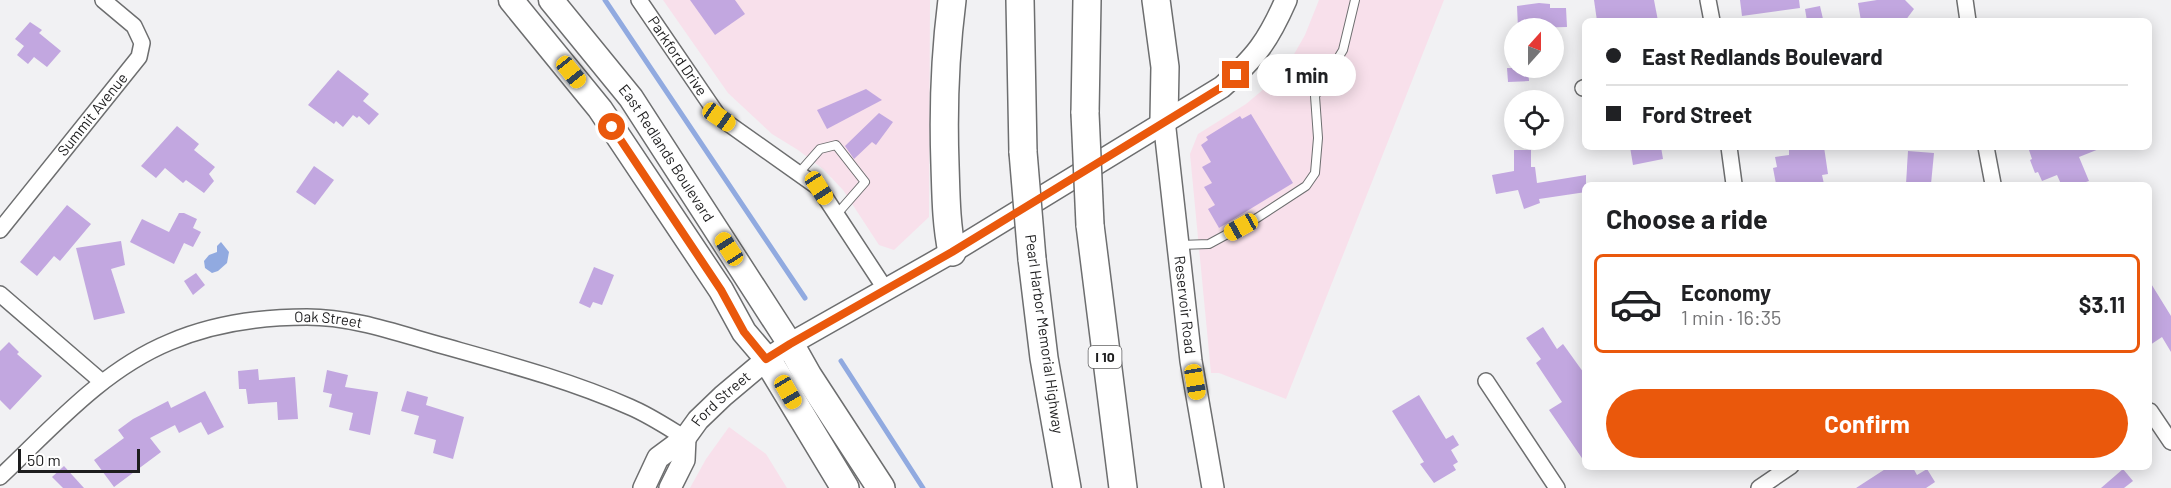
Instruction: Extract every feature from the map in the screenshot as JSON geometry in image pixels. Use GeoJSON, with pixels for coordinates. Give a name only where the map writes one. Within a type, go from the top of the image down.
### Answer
{"type":"FeatureCollection","features":[{"type":"Feature","properties":{"kind":"highway"},"geometry":{"type":"LineString","coordinates":[[952,0],[948,29],[944,122],[947,224],[952,252]]}},
{"type":"Feature","properties":{"kind":"highway","name":"Pearl Harbor Memorial Highway"},"geometry":{"type":"LineString","coordinates":[[1020,0],[1023,152],[1032,259],[1044,358],[1067,488]]}},
{"type":"Feature","properties":{"kind":"highway","name":"I 10"},"geometry":{"type":"LineString","coordinates":[[1087,0],[1085,112],[1089,225],[1123,488]]}},
{"type":"Feature","properties":{"kind":"highway"},"geometry":{"type":"LineString","coordinates":[[1156,0],[1165,67],[1164,120]]}},
{"type":"Feature","properties":{"kind":"highway"},"geometry":{"type":"LineString","coordinates":[[790,344],[808,376],[881,488]]}},
{"type":"Feature","properties":{"kind":"highway"},"geometry":{"type":"LineString","coordinates":[[766,359],[844,488]]}},
{"type":"Feature","properties":{"kind":"main road","name":"East Redlands Boulevard"},"geometry":{"type":"LineString","coordinates":[[511,0],[600,109],[721,290],[744,332],[766,359]]}},
{"type":"Feature","properties":{"kind":"main road","name":"East Redlands Boulevard"},"geometry":{"type":"LineString","coordinates":[[551,0],[631,98],[790,344]]}},
{"type":"Feature","properties":{"kind":"main road","name":"Ford Street"},"geometry":{"type":"LineString","coordinates":[[644,488],[658,458],[685,438],[698,420],[766,359],[952,252],[1164,120],[1222,87],[1250,63],[1272,31],[1286,0]]}},
{"type":"Feature","properties":{"kind":"main road","name":"Reservoir Road"},"geometry":{"type":"LineString","coordinates":[[1164,120],[1191,361],[1213,488]]}},
{"type":"Feature","properties":{"kind":"main road","name":"Ford Street"},"geometry":{"type":"LineString","coordinates":[[670,488],[684,460],[685,438]]}},
{"type":"Feature","properties":{"kind":"street","name":"Summit Avenue"},"geometry":{"type":"LineString","coordinates":[[0,230],[139,57],[142,43],[134,26],[103,0]]}},
{"type":"Feature","properties":{"kind":"street","name":"Parkford Drive"},"geometry":{"type":"LineString","coordinates":[[639,0],[719,117],[819,188],[886,290]]}},
{"type":"Feature","properties":{"kind":"street"},"geometry":{"type":"LineString","coordinates":[[1708,0],[1711,18]]}},
{"type":"Feature","properties":{"kind":"street"},"geometry":{"type":"LineString","coordinates":[[1965,0],[1968,18]]}},
{"type":"Feature","properties":{"kind":"street"},"geometry":{"type":"LineString","coordinates":[[1729,150],[1734,182]]}},
{"type":"Feature","properties":{"kind":"street"},"geometry":{"type":"LineString","coordinates":[[1987,150],[1993,182]]}},
{"type":"Feature","properties":{"kind":"street"},"geometry":{"type":"LineString","coordinates":[[0,294],[102,382]]}},
{"type":"Feature","properties":{"kind":"street","name":"Oak Street"},"geometry":{"type":"LineString","coordinates":[[0,477],[102,382],[170,342],[253,319],[309,317],[362,323],[584,388],[632,407],[685,438]]}},
{"type":"Feature","properties":{"kind":"street"},"geometry":{"type":"LineString","coordinates":[[1486,381],[1557,488]]}},
{"type":"Feature","properties":{"kind":"street"},"geometry":{"type":"LineString","coordinates":[[2152,414],[2171,442]]}},
{"type":"Feature","properties":{"kind":"street"},"geometry":{"type":"LineString","coordinates":[[1759,488],[1785,470]]}},
{"type":"Feature","properties":{"kind":"lane"},"geometry":{"type":"LineString","coordinates":[[1179,246],[1209,244],[1257,218],[1306,186],[1315,173],[1318,138],[1315,96],[1343,50],[1355,0]]}},
{"type":"Feature","properties":{"kind":"lane"},"geometry":{"type":"LineString","coordinates":[[798,174],[820,149],[836,145],[865,182],[837,214]]}},
{"type":"Feature","properties":{"kind":"shaded area"},"geometry":{"type":"Polygon","coordinates":[[[663,0],[930,0],[929,217],[894,250],[879,245],[843,190],[823,169],[772,134],[728,93],[663,0]]]}},
{"type":"Feature","properties":{"kind":"shaded area"},"geometry":{"type":"Polygon","coordinates":[[[1319,0],[1444,0],[1286,399],[1219,373],[1211,373],[1190,154],[1198,134],[1246,104],[1271,83],[1289,63],[1305,35],[1319,0]]]}},
{"type":"Feature","properties":{"kind":"shaded area"},"geometry":{"type":"Polygon","coordinates":[[[729,427],[766,454],[787,488],[690,488],[706,459],[729,427]]]}},
{"type":"Feature","properties":{"kind":"water"},"geometry":{"type":"Polygon","coordinates":[[[221,242],[229,252],[227,263],[212,273],[205,268],[204,261],[209,255],[217,252],[217,246],[221,242]]]}},
{"type":"Feature","properties":{"kind":"building"},"geometry":{"type":"Polygon","coordinates":[[[690,0],[735,0],[745,14],[715,35],[690,0]]]}},
{"type":"Feature","properties":{"kind":"building"},"geometry":{"type":"Polygon","coordinates":[[[1594,0],[1654,0],[1657,18],[1597,18],[1594,0]]]}},
{"type":"Feature","properties":{"kind":"building"},"geometry":{"type":"Polygon","coordinates":[[[1740,0],[1799,0],[1800,8],[1742,16],[1740,0]]]}},
{"type":"Feature","properties":{"kind":"building"},"geometry":{"type":"Polygon","coordinates":[[[1905,0],[1914,9],[1907,18],[1860,18],[1858,3],[1905,0]]]}},
{"type":"Feature","properties":{"kind":"building"},"geometry":{"type":"Polygon","coordinates":[[[1539,3],[1550,4],[1550,8],[1566,8],[1567,27],[1564,27],[1564,18],[1518,18],[1517,6],[1539,3]]]}},
{"type":"Feature","properties":{"kind":"building"},"geometry":{"type":"Polygon","coordinates":[[[1820,6],[1823,18],[1806,18],[1805,9],[1820,6]]]}},
{"type":"Feature","properties":{"kind":"building"},"geometry":{"type":"Polygon","coordinates":[[[30,22],[42,30],[39,33],[61,51],[47,67],[34,57],[28,64],[17,55],[24,46],[15,39],[30,22]]]}},
{"type":"Feature","properties":{"kind":"building"},"geometry":{"type":"Polygon","coordinates":[[[338,70],[369,94],[363,101],[379,114],[369,125],[359,116],[357,118],[353,115],[343,127],[336,121],[334,124],[308,105],[338,70]]]}},
{"type":"Feature","properties":{"kind":"building"},"geometry":{"type":"Polygon","coordinates":[[[1508,78],[1529,78],[1529,81],[1508,82],[1508,78]]]}},
{"type":"Feature","properties":{"kind":"building"},"geometry":{"type":"Polygon","coordinates":[[[866,89],[882,100],[827,129],[817,110],[866,89]]]}},
{"type":"Feature","properties":{"kind":"building"},"geometry":{"type":"Polygon","coordinates":[[[879,113],[893,122],[876,145],[872,142],[854,159],[845,146],[879,113]]]}},
{"type":"Feature","properties":{"kind":"building"},"geometry":{"type":"Polygon","coordinates":[[[1251,114],[1293,183],[1219,228],[1208,209],[1215,205],[1204,187],[1212,183],[1202,167],[1211,162],[1201,145],[1208,140],[1206,137],[1240,116],[1242,119],[1251,114]]]}},
{"type":"Feature","properties":{"kind":"building"},"geometry":{"type":"Polygon","coordinates":[[[177,126],[199,144],[194,150],[215,167],[209,174],[214,181],[204,193],[186,180],[183,183],[165,168],[156,178],[141,166],[177,126]]]}},
{"type":"Feature","properties":{"kind":"building"},"geometry":{"type":"Polygon","coordinates":[[[1514,150],[1531,150],[1531,167],[1535,167],[1537,183],[1586,175],[1586,182],[1582,182],[1582,193],[1539,199],[1540,203],[1524,209],[1518,190],[1496,194],[1492,175],[1514,171],[1514,150]]]}},
{"type":"Feature","properties":{"kind":"building"},"geometry":{"type":"Polygon","coordinates":[[[1630,150],[1662,150],[1663,159],[1633,165],[1630,150]]]}},
{"type":"Feature","properties":{"kind":"building"},"geometry":{"type":"Polygon","coordinates":[[[1789,150],[1824,150],[1828,174],[1822,175],[1824,182],[1776,182],[1773,168],[1777,167],[1775,157],[1789,155],[1789,150]]]}},
{"type":"Feature","properties":{"kind":"building"},"geometry":{"type":"Polygon","coordinates":[[[2029,150],[2096,150],[2079,157],[2089,181],[2086,182],[2060,182],[2057,175],[2042,181],[2038,172],[2035,173],[2030,160],[2032,159],[2029,150]]]}},
{"type":"Feature","properties":{"kind":"building"},"geometry":{"type":"Polygon","coordinates":[[[1908,151],[1934,153],[1931,182],[1906,182],[1908,151]]]}},
{"type":"Feature","properties":{"kind":"building"},"geometry":{"type":"Polygon","coordinates":[[[314,166],[334,180],[315,205],[296,192],[314,166]]]}},
{"type":"Feature","properties":{"kind":"building"},"geometry":{"type":"Polygon","coordinates":[[[67,205],[91,224],[60,261],[54,256],[37,276],[20,262],[67,205]]]}},
{"type":"Feature","properties":{"kind":"building"},"geometry":{"type":"Polygon","coordinates":[[[179,213],[197,219],[193,228],[201,232],[193,247],[184,243],[174,264],[130,242],[142,219],[169,232],[179,213]]]}},
{"type":"Feature","properties":{"kind":"building"},"geometry":{"type":"Polygon","coordinates":[[[121,241],[125,265],[111,269],[125,313],[94,320],[76,248],[121,241]]]}},
{"type":"Feature","properties":{"kind":"building"},"geometry":{"type":"Polygon","coordinates":[[[594,267],[614,275],[602,305],[593,302],[590,308],[579,303],[594,267]]]}},
{"type":"Feature","properties":{"kind":"building"},"geometry":{"type":"Polygon","coordinates":[[[196,273],[205,285],[193,295],[184,281],[196,273]]]}},
{"type":"Feature","properties":{"kind":"building"},"geometry":{"type":"Polygon","coordinates":[[[2152,285],[2171,316],[2171,352],[2162,337],[2152,344],[2152,285]]]}},
{"type":"Feature","properties":{"kind":"building"},"geometry":{"type":"Polygon","coordinates":[[[1543,327],[1557,349],[1563,344],[1582,370],[1582,458],[1549,410],[1562,402],[1536,363],[1541,359],[1526,338],[1543,327]]]}},
{"type":"Feature","properties":{"kind":"building"},"geometry":{"type":"Polygon","coordinates":[[[9,342],[19,352],[17,354],[42,376],[10,410],[0,400],[0,351],[9,342]]]}},
{"type":"Feature","properties":{"kind":"building"},"geometry":{"type":"Polygon","coordinates":[[[258,369],[259,380],[295,377],[298,419],[278,420],[277,402],[248,404],[246,389],[239,389],[238,371],[258,369]]]}},
{"type":"Feature","properties":{"kind":"building"},"geometry":{"type":"Polygon","coordinates":[[[327,370],[348,375],[345,387],[378,392],[370,435],[349,430],[353,413],[329,407],[332,394],[323,392],[327,370]]]}},
{"type":"Feature","properties":{"kind":"building"},"geometry":{"type":"Polygon","coordinates":[[[205,391],[224,427],[208,435],[201,422],[179,433],[175,425],[150,438],[161,452],[114,487],[94,460],[124,438],[118,430],[133,419],[168,401],[171,408],[205,391]]]}},
{"type":"Feature","properties":{"kind":"building"},"geometry":{"type":"Polygon","coordinates":[[[407,391],[428,397],[426,405],[464,417],[453,459],[433,453],[436,440],[414,434],[419,416],[401,411],[407,391]]]}},
{"type":"Feature","properties":{"kind":"building"},"geometry":{"type":"Polygon","coordinates":[[[1419,395],[1446,439],[1453,435],[1459,445],[1451,450],[1458,462],[1453,465],[1456,470],[1434,483],[1420,464],[1424,462],[1392,411],[1419,395]]]}},
{"type":"Feature","properties":{"kind":"building"},"geometry":{"type":"Polygon","coordinates":[[[64,466],[84,488],[63,488],[52,477],[64,466]]]}},
{"type":"Feature","properties":{"kind":"building"},"geometry":{"type":"Polygon","coordinates":[[[1884,470],[1914,470],[1917,475],[1928,470],[1935,482],[1926,488],[1856,488],[1884,470]]]}},
{"type":"Feature","properties":{"kind":"building"},"geometry":{"type":"Polygon","coordinates":[[[2122,470],[2133,481],[2124,488],[2101,488],[2122,470]]]}},
{"type":"Feature","properties":{"kind":"waterway"},"geometry":{"type":"LineString","coordinates":[[605,0],[805,298]]}},
{"type":"Feature","properties":{"kind":"waterway"},"geometry":{"type":"LineString","coordinates":[[841,361],[923,488]]}},
{"type":"Feature","properties":{"kind":"route"},"geometry":{"type":"LineString","coordinates":[[612,127],[721,290],[744,332],[766,359],[952,252],[1164,120],[1222,87],[1236,75]]}}]}
